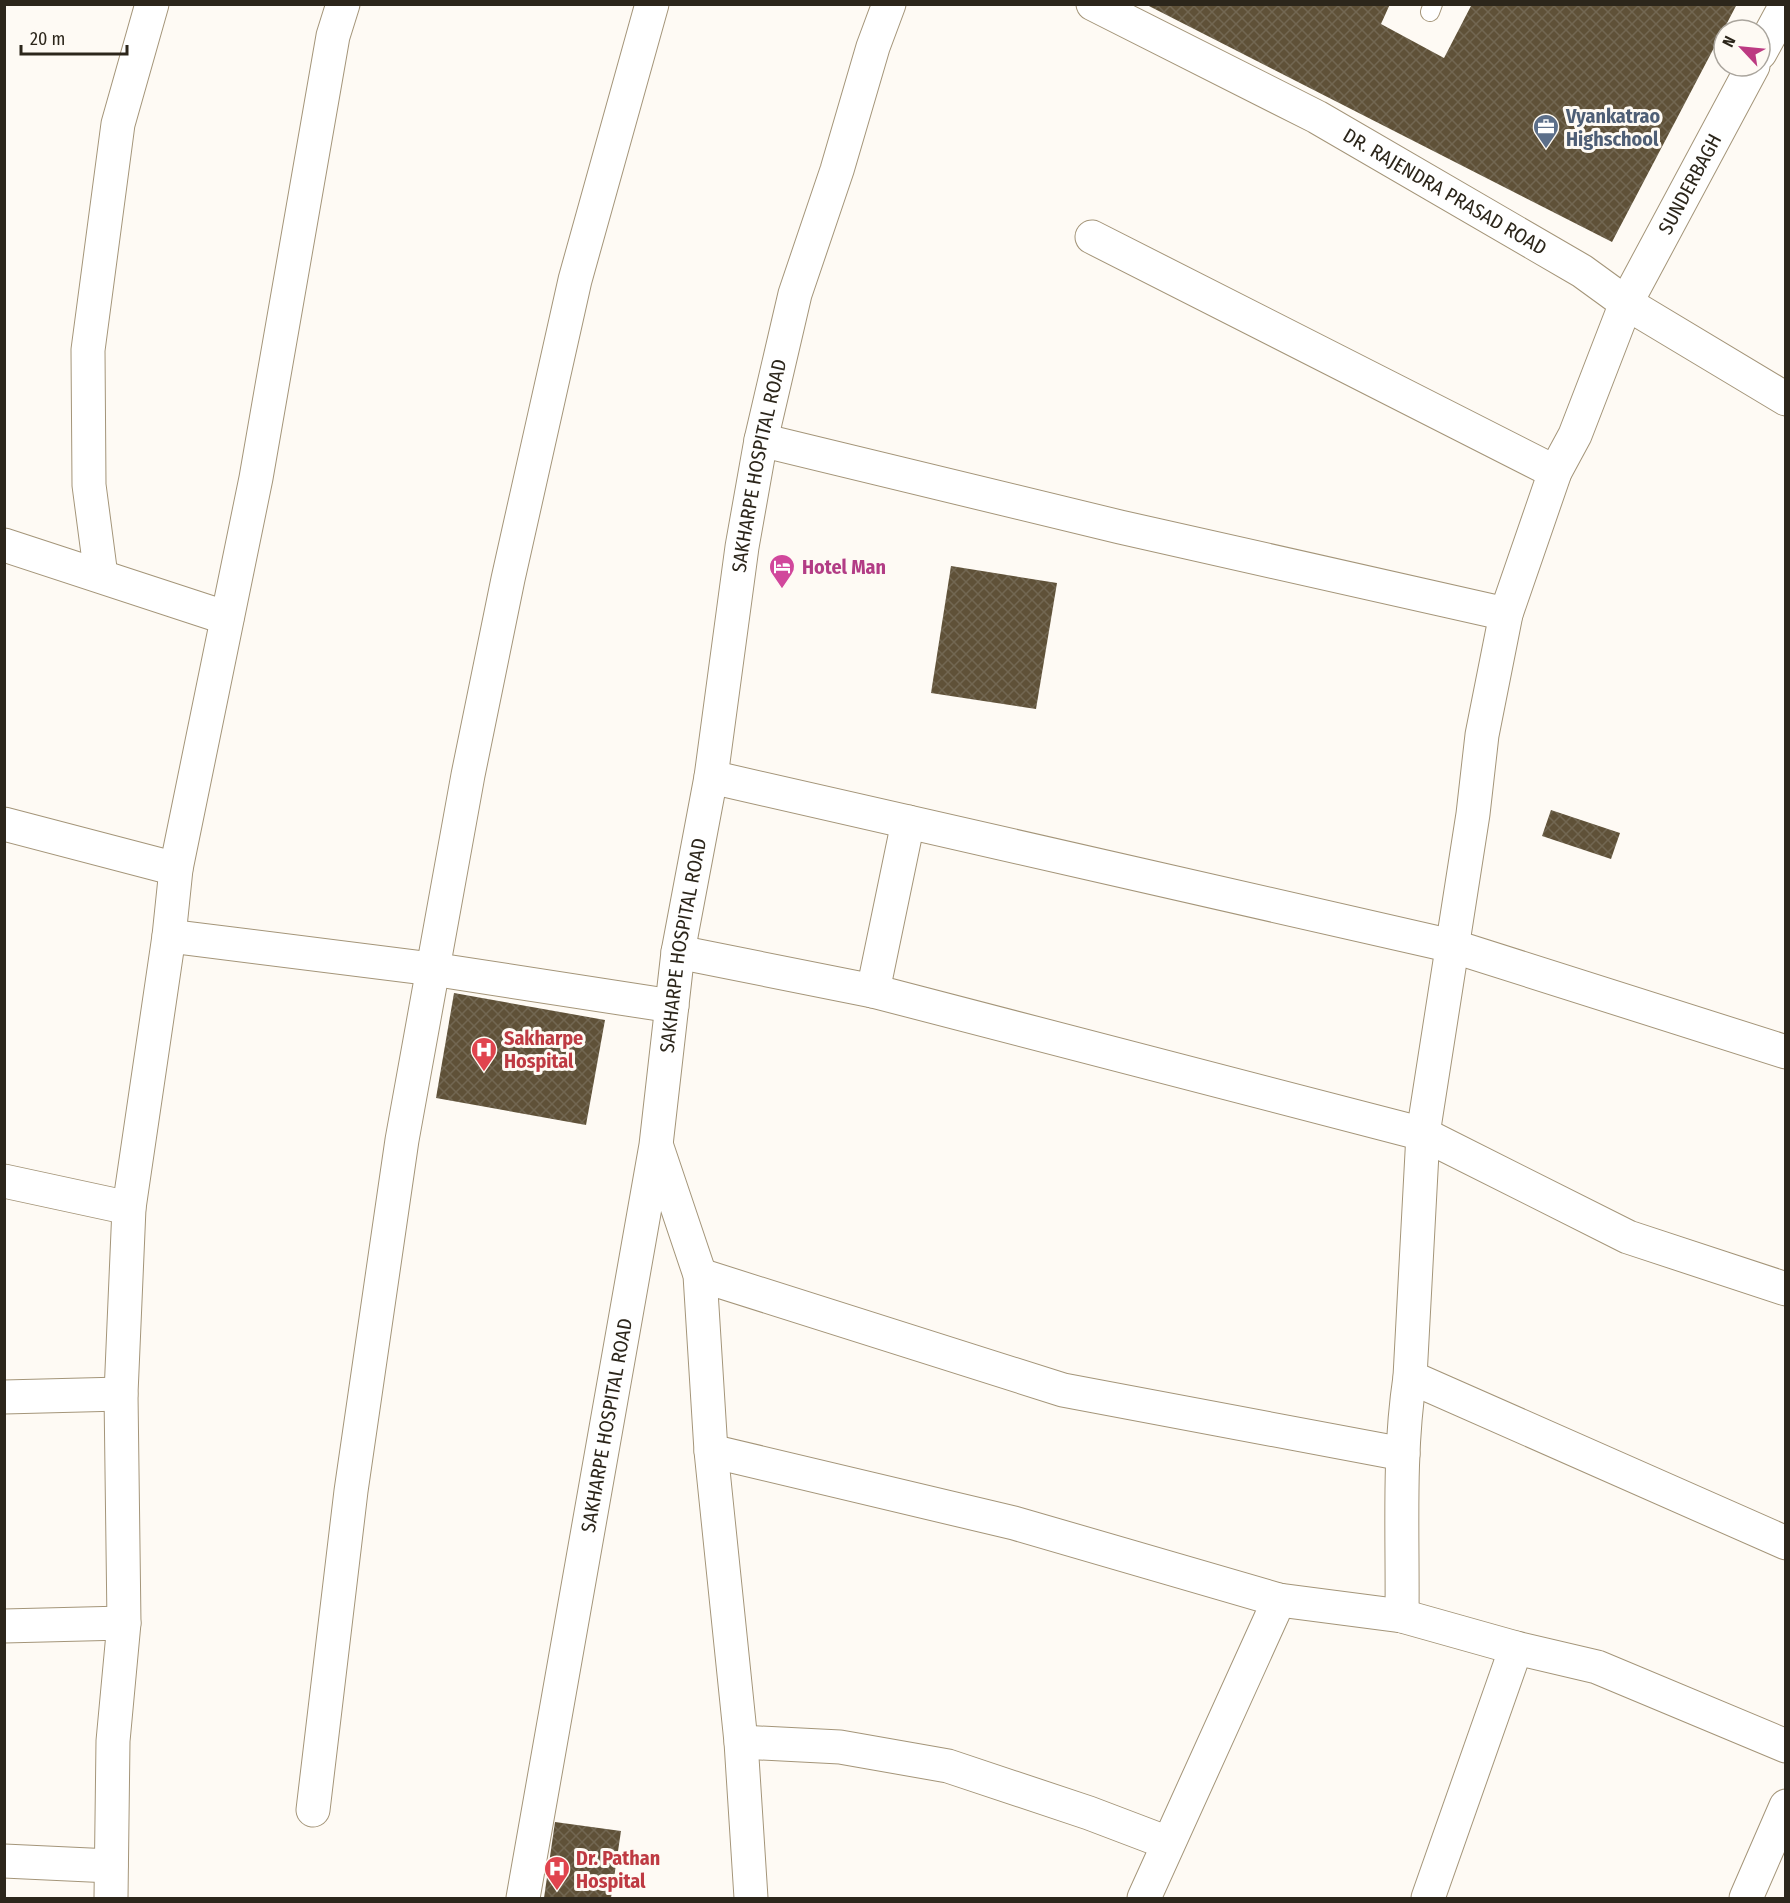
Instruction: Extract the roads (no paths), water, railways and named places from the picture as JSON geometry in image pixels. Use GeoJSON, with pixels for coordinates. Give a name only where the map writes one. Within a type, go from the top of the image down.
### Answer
{"type":"FeatureCollection","features":[{"type":"Feature","properties":{"kind":"street"},"geometry":{"type":"LineString","coordinates":[[101,576],[89,485],[88,350],[118,124],[152,4]]}},
{"type":"Feature","properties":{"kind":"street"},"geometry":{"type":"LineString","coordinates":[[111,1899],[113,1741],[124,1623],[121,1394],[129,1208],[169,936],[176,869],[256,478],[333,36],[342,4]]}},
{"type":"Feature","properties":{"kind":"street"},"geometry":{"type":"LineString","coordinates":[[313,1810],[354,1468],[402,1140],[468,775],[575,280],[652,4]]}},
{"type":"Feature","properties":{"kind":"street","name":"SAKHARPE HOSPITAL ROAD"},"geometry":{"type":"LineString","coordinates":[[523,1899],[657,1145],[678,951],[711,777],[742,547],[761,440],[795,294],[837,170],[873,47],[889,4]]}},
{"type":"Feature","properties":{"kind":"street"},"geometry":{"type":"LineString","coordinates":[[1772,30],[1785,5]]}},
{"type":"Feature","properties":{"kind":"street","name":"DR. RAJENDRA PRASAD ROAD"},"geometry":{"type":"LineString","coordinates":[[1105,7],[1317,117],[1582,271],[1626,303],[1785,399]]}},
{"type":"Feature","properties":{"kind":"street","name":"SUNDERBAGH"},"geometry":{"type":"LineString","coordinates":[[1402,1616],[1403,1454],[1405,1411],[1410,1377],[1423,1134],[1473,814],[1482,735],[1506,614],[1555,472],[1575,435],[1626,303],[1747,78]]}},
{"type":"Feature","properties":{"kind":"street"},"geometry":{"type":"LineString","coordinates":[[1092,237],[1555,472]]}},
{"type":"Feature","properties":{"kind":"street"},"geometry":{"type":"LineString","coordinates":[[761,440],[1119,527],[1506,614]]}},
{"type":"Feature","properties":{"kind":"street"},"geometry":{"type":"LineString","coordinates":[[4,545],[227,618]]}},
{"type":"Feature","properties":{"kind":"street"},"geometry":{"type":"LineString","coordinates":[[711,777],[1452,946],[1785,1052]]}},
{"type":"Feature","properties":{"kind":"street"},"geometry":{"type":"LineString","coordinates":[[873,991],[908,822]]}},
{"type":"Feature","properties":{"kind":"street"},"geometry":{"type":"LineString","coordinates":[[4,824],[176,869]]}},
{"type":"Feature","properties":{"kind":"street"},"geometry":{"type":"LineString","coordinates":[[169,936],[432,969],[672,1006]]}},
{"type":"Feature","properties":{"kind":"street"},"geometry":{"type":"LineString","coordinates":[[678,951],[873,991],[1423,1134],[1628,1237],[1785,1289]]}},
{"type":"Feature","properties":{"kind":"street"},"geometry":{"type":"LineString","coordinates":[[657,1145],[700,1275],[711,1451],[741,1742],[752,1899]]}},
{"type":"Feature","properties":{"kind":"street"},"geometry":{"type":"LineString","coordinates":[[4,1181],[129,1208]]}},
{"type":"Feature","properties":{"kind":"street"},"geometry":{"type":"LineString","coordinates":[[700,1275],[1063,1390],[1403,1454]]}},
{"type":"Feature","properties":{"kind":"street"},"geometry":{"type":"LineString","coordinates":[[1410,1377],[1785,1543]]}},
{"type":"Feature","properties":{"kind":"street"},"geometry":{"type":"LineString","coordinates":[[4,1397],[121,1394]]}},
{"type":"Feature","properties":{"kind":"street"},"geometry":{"type":"LineString","coordinates":[[711,1451],[1014,1523],[1279,1600],[1402,1616],[1516,1648],[1597,1667],[1785,1746]]}},
{"type":"Feature","properties":{"kind":"street"},"geometry":{"type":"LineString","coordinates":[[1144,1899],[1279,1600]]}},
{"type":"Feature","properties":{"kind":"street"},"geometry":{"type":"LineString","coordinates":[[4,1626],[124,1623]]}},
{"type":"Feature","properties":{"kind":"street"},"geometry":{"type":"LineString","coordinates":[[1428,1899],[1516,1648]]}},
{"type":"Feature","properties":{"kind":"street"},"geometry":{"type":"LineString","coordinates":[[741,1742],[840,1747],[948,1766],[1089,1813],[1168,1843]]}},
{"type":"Feature","properties":{"kind":"street"},"geometry":{"type":"LineString","coordinates":[[1746,1899],[1785,1806]]}},
{"type":"Feature","properties":{"kind":"street"},"geometry":{"type":"LineString","coordinates":[[4,1861],[111,1866]]}},
{"type":"Feature","properties":{"kind":"place","name":"Vyankatrao Highschool"},"geometry":{"type":"Point","coordinates":[1546,150]}},
{"type":"Feature","properties":{"kind":"place","name":"Hotel Man"},"geometry":{"type":"Point","coordinates":[782,590]}},
{"type":"Feature","properties":{"kind":"place","name":"Sakharpe Hospital"},"geometry":{"type":"Point","coordinates":[484,1073]}},
{"type":"Feature","properties":{"kind":"place","name":"Dr. Pathan Hospital"},"geometry":{"type":"Point","coordinates":[557,1892]}}]}
